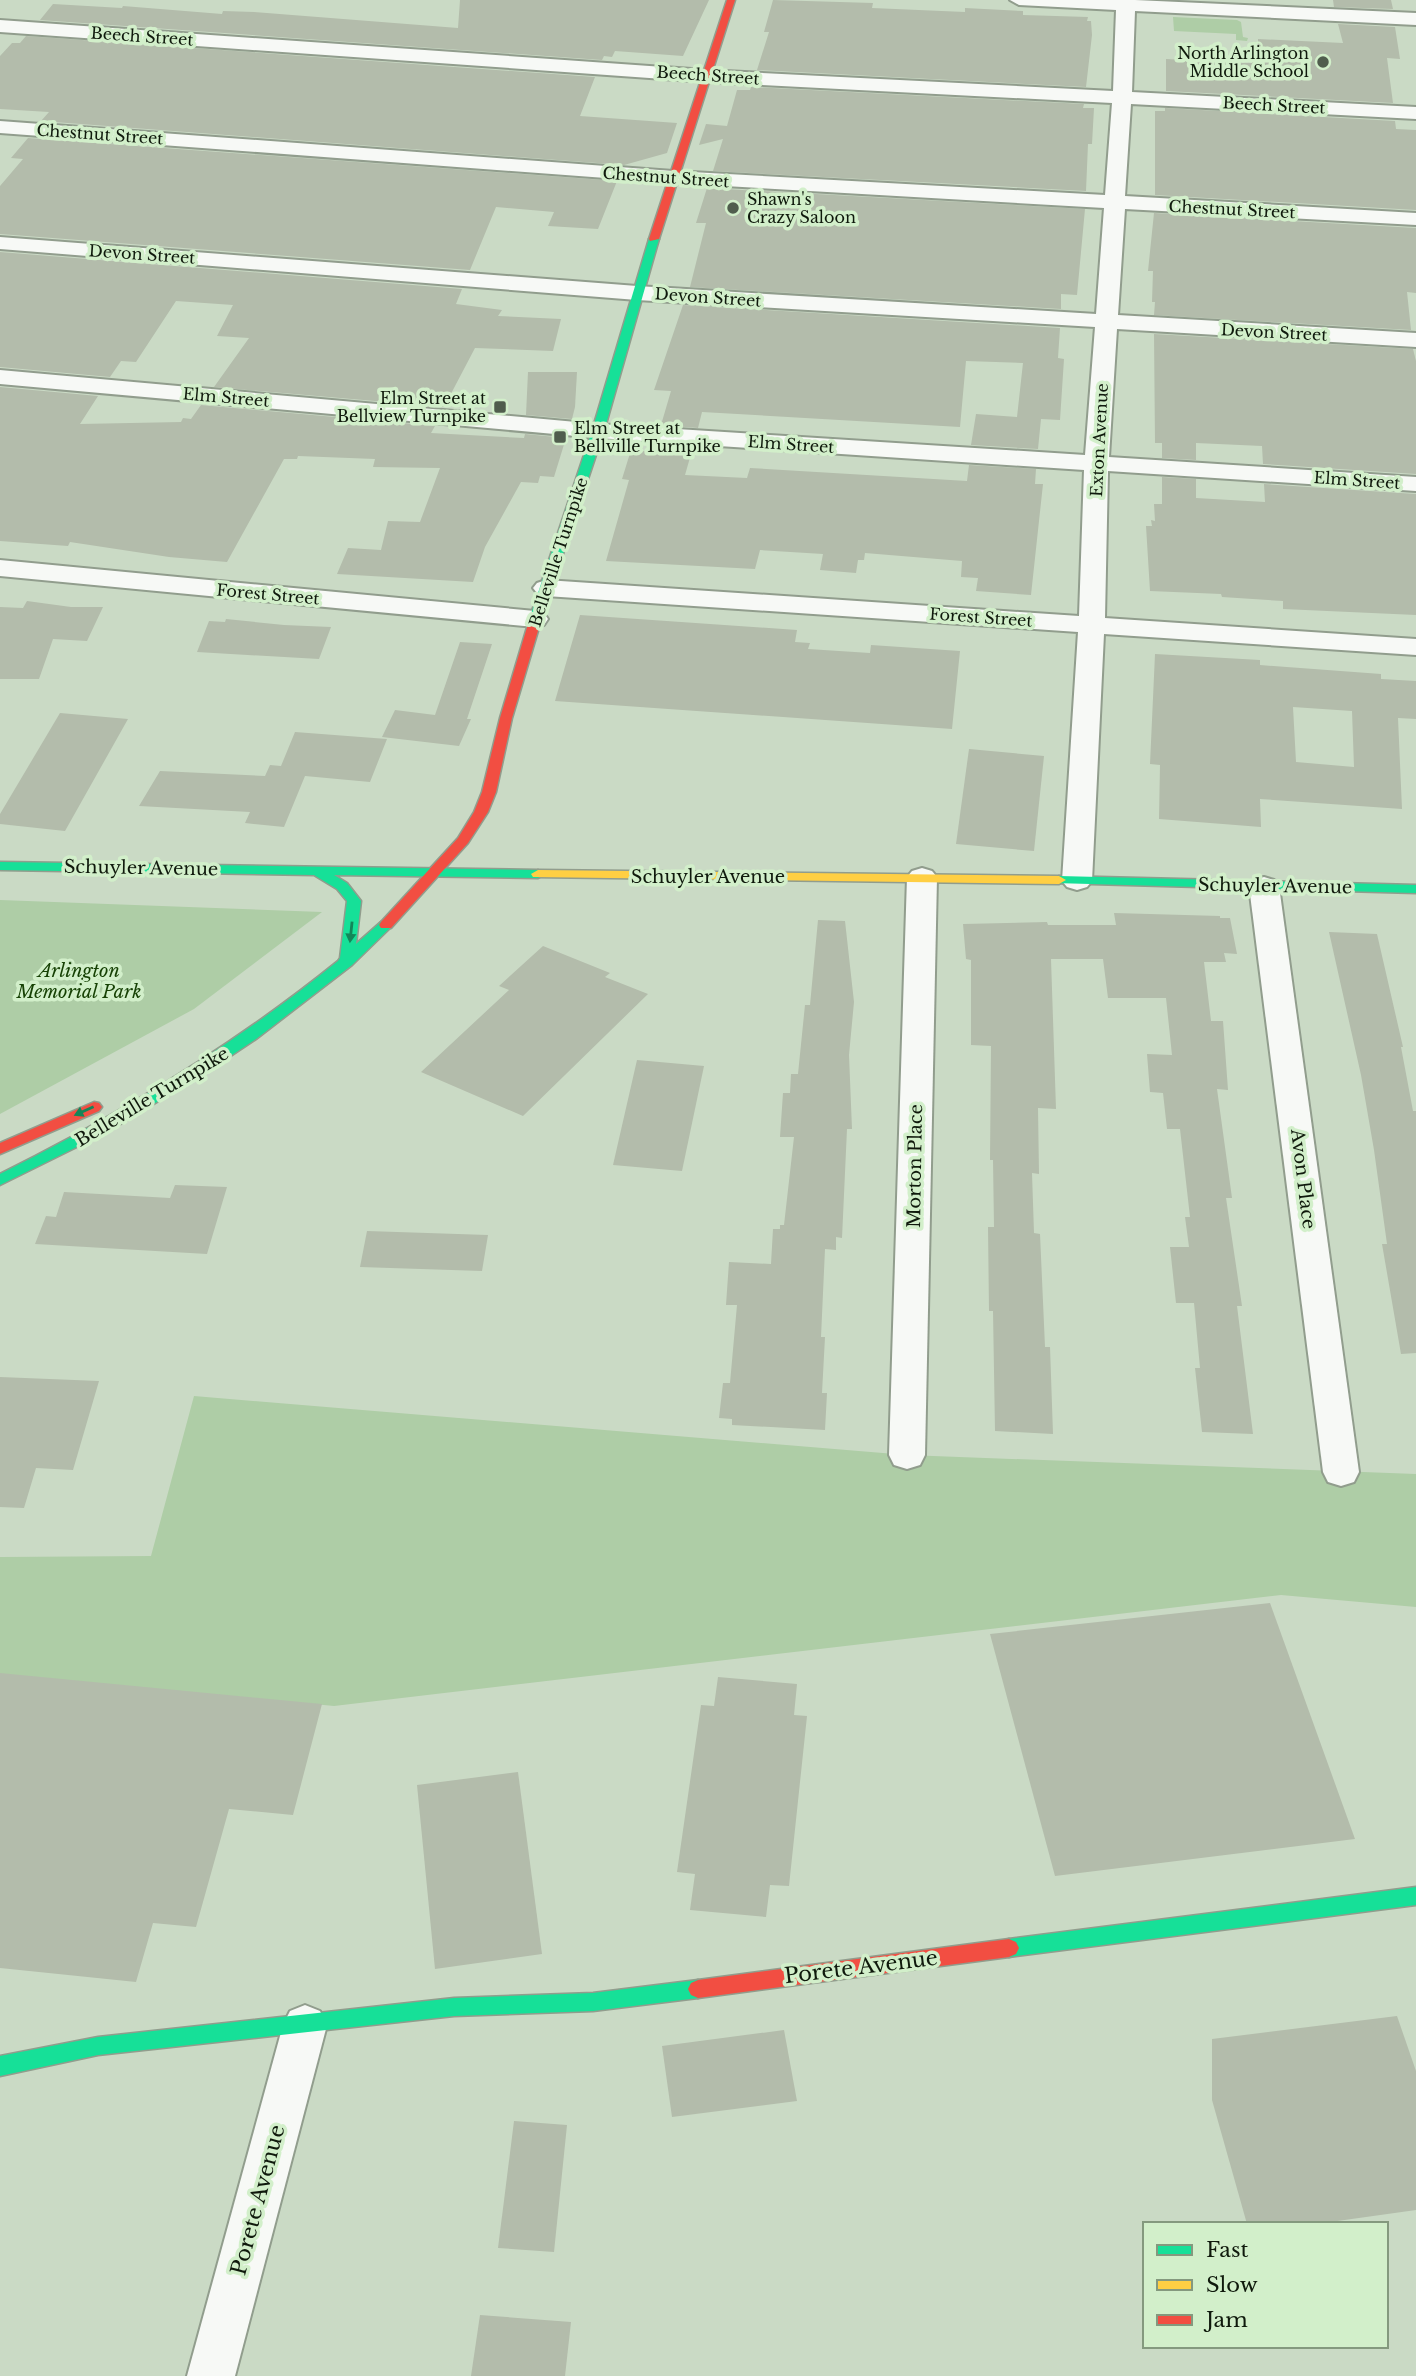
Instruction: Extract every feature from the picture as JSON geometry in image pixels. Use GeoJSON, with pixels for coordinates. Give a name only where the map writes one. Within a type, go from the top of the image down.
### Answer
{"type":"FeatureCollection","features":[{"type":"Feature","properties":{"kind":"main road","name":"Belleville Turnpike"},"geometry":{"type":"LineString","coordinates":[[0,1180],[67,1148],[150,1102],[227,1052],[347,962],[401,911],[436,872],[463,840],[481,812],[489,792],[506,718],[598,430],[637,293],[732,0]]}},
{"type":"Feature","properties":{"kind":"main road","name":"Schuyler Avenue"},"geometry":{"type":"LineString","coordinates":[[0,866],[700,877],[922,877],[1416,889]]}},
{"type":"Feature","properties":{"kind":"main road"},"geometry":{"type":"LineString","coordinates":[[317,871],[342,886],[354,901],[347,962]]}},
{"type":"Feature","properties":{"kind":"main road","name":"Belleville Turnpike"},"geometry":{"type":"LineString","coordinates":[[225,1034],[297,1000]]}},
{"type":"Feature","properties":{"kind":"main road","name":"Belleville Turnpike"},"geometry":{"type":"LineString","coordinates":[[0,1149],[113,1097]]}},
{"type":"Feature","properties":{"kind":"main road","name":"Porete Avenue"},"geometry":{"type":"LineString","coordinates":[[0,2066],[98,2046],[454,2007],[593,2001],[1416,1896]]}},
{"type":"Feature","properties":{"kind":"street"},"geometry":{"type":"LineString","coordinates":[[1019,0],[1416,19]]}},
{"type":"Feature","properties":{"kind":"street","name":"Exton Avenue"},"geometry":{"type":"LineString","coordinates":[[1077,881],[1096,464],[1116,203],[1125,3]]}},
{"type":"Feature","properties":{"kind":"street","name":"Beech Street"},"geometry":{"type":"LineString","coordinates":[[0,26],[706,76],[1416,113]]}},
{"type":"Feature","properties":{"kind":"street","name":"Chestnut Street"},"geometry":{"type":"LineString","coordinates":[[0,127],[673,177],[1416,219]]}},
{"type":"Feature","properties":{"kind":"street","name":"Devon Street"},"geometry":{"type":"LineString","coordinates":[[0,243],[637,293],[1416,340]]}},
{"type":"Feature","properties":{"kind":"street","name":"Elm Street"},"geometry":{"type":"LineString","coordinates":[[0,377],[598,430],[1416,484]]}},
{"type":"Feature","properties":{"kind":"street","name":"Forest Street"},"geometry":{"type":"LineString","coordinates":[[0,569],[536,620]]}},
{"type":"Feature","properties":{"kind":"street","name":"Forest Street"},"geometry":{"type":"LineString","coordinates":[[546,588],[1416,647]]}},
{"type":"Feature","properties":{"kind":"street","name":"Morton Place"},"geometry":{"type":"LineString","coordinates":[[907,1455],[922,877]]}},
{"type":"Feature","properties":{"kind":"street","name":"Avon Place"},"geometry":{"type":"LineString","coordinates":[[1264,886],[1341,1472]]}},
{"type":"Feature","properties":{"kind":"street","name":"Porete Avenue"},"geometry":{"type":"LineString","coordinates":[[211,2376],[305,2025]]}},
{"type":"Feature","properties":{"kind":"green space"},"geometry":{"type":"Polygon","coordinates":[[[1173,17],[1237,20],[1241,22],[1243,37],[1248,38],[1247,41],[1236,40],[1236,34],[1174,31],[1173,17]]]}},
{"type":"Feature","properties":{"kind":"green space","name":"Arlington Memorial Park"},"geometry":{"type":"Polygon","coordinates":[[[0,900],[322,912],[194,1009],[0,1114],[0,900]]]}},
{"type":"Feature","properties":{"kind":"green space"},"geometry":{"type":"Polygon","coordinates":[[[194,1396],[907,1455],[1416,1474],[1416,1607],[1281,1595],[334,1706],[0,1674],[0,1557],[151,1556],[194,1396]]]}},
{"type":"Feature","properties":{"kind":"building"},"geometry":{"type":"Polygon","coordinates":[[[460,0],[709,0],[683,56],[615,51],[612,57],[604,56],[602,60],[40,20],[53,4],[123,6],[222,14],[223,11],[254,12],[458,28],[460,0]]]}},
{"type":"Feature","properties":{"kind":"building"},"geometry":{"type":"Polygon","coordinates":[[[773,0],[873,3],[872,8],[965,12],[965,8],[1023,11],[1023,15],[1088,17],[1092,35],[1086,87],[757,70],[769,32],[764,32],[773,0]]]}},
{"type":"Feature","properties":{"kind":"building"},"geometry":{"type":"Polygon","coordinates":[[[1333,0],[1391,0],[1393,9],[1334,7],[1333,0]]]}},
{"type":"Feature","properties":{"kind":"building"},"geometry":{"type":"Polygon","coordinates":[[[1338,24],[1395,27],[1400,59],[1387,58],[1393,103],[1166,91],[1166,59],[1252,63],[1252,46],[1258,46],[1258,39],[1343,43],[1338,24]]]}},
{"type":"Feature","properties":{"kind":"building"},"geometry":{"type":"Polygon","coordinates":[[[26,36],[595,77],[580,116],[677,123],[667,153],[624,165],[41,121],[49,112],[0,109],[0,56],[12,43],[20,43],[26,36]]]}},
{"type":"Feature","properties":{"kind":"building"},"geometry":{"type":"Polygon","coordinates":[[[751,87],[1084,104],[1083,108],[1094,108],[1092,144],[1088,144],[1086,191],[713,171],[723,139],[699,145],[706,124],[727,126],[737,90],[750,90],[751,87]]]}},
{"type":"Feature","properties":{"kind":"building"},"geometry":{"type":"Polygon","coordinates":[[[1165,108],[1395,121],[1396,129],[1416,130],[1416,210],[1155,195],[1155,111],[1165,111],[1165,108]]]}},
{"type":"Feature","properties":{"kind":"building"},"geometry":{"type":"Polygon","coordinates":[[[28,138],[617,181],[598,229],[548,226],[554,212],[496,207],[470,270],[0,234],[0,186],[23,159],[11,158],[28,138]]]}},
{"type":"Feature","properties":{"kind":"building"},"geometry":{"type":"Polygon","coordinates":[[[707,188],[1085,209],[1077,295],[1061,294],[1061,309],[690,287],[706,223],[696,223],[707,188]]]}},
{"type":"Feature","properties":{"kind":"building"},"geometry":{"type":"Polygon","coordinates":[[[1154,213],[1416,228],[1416,293],[1407,292],[1411,330],[1154,315],[1153,271],[1148,271],[1154,213]]]}},
{"type":"Feature","properties":{"kind":"building"},"geometry":{"type":"Polygon","coordinates":[[[0,252],[462,289],[456,304],[502,310],[498,316],[561,319],[553,351],[475,348],[444,407],[214,387],[249,338],[217,336],[233,305],[176,301],[136,362],[121,361],[110,377],[0,367],[0,252]]]}},
{"type":"Feature","properties":{"kind":"building"},"geometry":{"type":"Polygon","coordinates":[[[683,305],[1060,328],[1058,358],[1064,359],[1060,420],[1041,419],[1038,449],[971,445],[976,414],[1017,417],[1023,363],[966,361],[960,427],[702,412],[698,428],[661,425],[671,391],[654,390],[683,305]]]}},
{"type":"Feature","properties":{"kind":"building"},"geometry":{"type":"Polygon","coordinates":[[[1154,334],[1413,349],[1416,361],[1416,474],[1263,464],[1262,446],[1196,443],[1196,460],[1162,458],[1162,443],[1155,443],[1154,334]]]}},
{"type":"Feature","properties":{"kind":"building"},"geometry":{"type":"Polygon","coordinates":[[[528,372],[577,372],[572,419],[526,415],[528,372]]]}},
{"type":"Feature","properties":{"kind":"building"},"geometry":{"type":"Polygon","coordinates":[[[0,387],[98,396],[80,424],[181,422],[183,418],[191,419],[201,405],[435,426],[431,433],[524,438],[525,434],[566,438],[554,477],[540,476],[538,483],[521,482],[485,547],[473,582],[337,574],[348,548],[381,550],[388,521],[420,522],[440,468],[373,467],[375,459],[298,456],[297,459],[284,459],[227,562],[169,557],[70,542],[68,546],[0,541],[0,387]]]}},
{"type":"Feature","properties":{"kind":"building"},"geometry":{"type":"Polygon","coordinates":[[[655,444],[693,447],[685,475],[747,478],[750,468],[967,481],[969,465],[1036,469],[1035,484],[1043,484],[1031,595],[976,591],[978,578],[961,577],[962,561],[865,553],[864,560],[858,560],[856,573],[820,570],[823,554],[760,550],[755,569],[606,561],[629,480],[622,479],[631,450],[653,452],[655,444]]]}},
{"type":"Feature","properties":{"kind":"building"},"geometry":{"type":"Polygon","coordinates":[[[1162,477],[1196,479],[1196,498],[1265,502],[1264,484],[1416,494],[1416,615],[1283,609],[1283,601],[1222,597],[1221,594],[1150,591],[1146,526],[1152,526],[1151,520],[1155,521],[1154,504],[1162,504],[1162,477]]]}},
{"type":"Feature","properties":{"kind":"building"},"geometry":{"type":"Polygon","coordinates":[[[27,601],[71,607],[103,607],[87,641],[53,639],[39,679],[0,679],[0,607],[23,608],[27,601]]]}},
{"type":"Feature","properties":{"kind":"building"},"geometry":{"type":"Polygon","coordinates":[[[580,615],[797,630],[795,642],[810,643],[808,649],[870,653],[871,645],[960,651],[952,729],[555,701],[580,615]]]}},
{"type":"Feature","properties":{"kind":"building"},"geometry":{"type":"Polygon","coordinates":[[[226,619],[331,627],[319,659],[197,652],[209,621],[225,622],[226,619]]]}},
{"type":"Feature","properties":{"kind":"building"},"geometry":{"type":"Polygon","coordinates":[[[460,642],[492,644],[467,719],[471,719],[459,746],[382,737],[395,710],[435,715],[460,642]]]}},
{"type":"Feature","properties":{"kind":"building"},"geometry":{"type":"Polygon","coordinates":[[[1155,654],[1260,660],[1260,665],[1381,674],[1381,679],[1416,681],[1416,719],[1398,718],[1402,809],[1260,799],[1261,827],[1159,819],[1160,765],[1150,764],[1155,654]],[[1293,707],[1296,762],[1354,767],[1352,711],[1293,707]]]}},
{"type":"Feature","properties":{"kind":"building"},"geometry":{"type":"Polygon","coordinates":[[[60,713],[128,719],[65,831],[0,824],[0,814],[60,713]]]}},
{"type":"Feature","properties":{"kind":"building"},"geometry":{"type":"Polygon","coordinates":[[[295,732],[387,739],[370,782],[305,776],[284,827],[245,823],[250,812],[139,806],[160,771],[265,776],[270,765],[281,766],[295,732]]]}},
{"type":"Feature","properties":{"kind":"building"},"geometry":{"type":"Polygon","coordinates":[[[969,749],[1044,756],[1034,851],[956,844],[969,749]]]}},
{"type":"Feature","properties":{"kind":"building"},"geometry":{"type":"Polygon","coordinates":[[[1114,913],[1230,918],[1237,954],[1224,953],[1226,962],[1204,962],[1211,1021],[1223,1021],[1228,1090],[1217,1089],[1232,1198],[1226,1198],[1242,1306],[1237,1306],[1253,1434],[1202,1432],[1195,1368],[1200,1368],[1194,1303],[1176,1303],[1170,1247],[1189,1247],[1185,1217],[1190,1217],[1180,1129],[1167,1129],[1163,1093],[1150,1092],[1147,1054],[1172,1055],[1166,998],[1108,998],[1103,959],[1051,959],[1056,1109],[1038,1108],[1039,1174],[1032,1173],[1034,1233],[1040,1234],[1045,1347],[1050,1347],[1053,1434],[995,1431],[993,1311],[989,1311],[988,1227],[994,1227],[993,1160],[990,1160],[991,1046],[971,1045],[971,960],[966,959],[963,924],[1047,922],[1048,925],[1116,925],[1114,913]]]}},
{"type":"Feature","properties":{"kind":"building"},"geometry":{"type":"Polygon","coordinates":[[[818,920],[845,921],[854,1002],[849,1055],[852,1129],[847,1129],[842,1238],[836,1237],[836,1250],[825,1249],[821,1337],[825,1337],[822,1393],[827,1393],[825,1430],[732,1425],[732,1419],[719,1418],[723,1383],[730,1383],[737,1305],[726,1305],[729,1262],[771,1264],[773,1229],[780,1229],[780,1225],[784,1225],[794,1137],[780,1137],[783,1093],[790,1093],[791,1074],[798,1074],[805,1005],[810,1005],[818,920]]]}},
{"type":"Feature","properties":{"kind":"building"},"geometry":{"type":"Polygon","coordinates":[[[1329,932],[1377,934],[1403,1047],[1413,1111],[1416,1111],[1416,1353],[1401,1354],[1382,1244],[1387,1244],[1374,1150],[1361,1075],[1329,932]]]}},
{"type":"Feature","properties":{"kind":"building"},"geometry":{"type":"Polygon","coordinates":[[[543,946],[610,973],[605,977],[648,994],[523,1116],[421,1072],[509,990],[499,986],[543,946]]]}},
{"type":"Feature","properties":{"kind":"building"},"geometry":{"type":"Polygon","coordinates":[[[637,1060],[704,1066],[682,1171],[613,1165],[637,1060]]]}},
{"type":"Feature","properties":{"kind":"building"},"geometry":{"type":"Polygon","coordinates":[[[175,1185],[227,1187],[207,1254],[35,1244],[46,1216],[56,1217],[64,1192],[170,1198],[175,1185]]]}},
{"type":"Feature","properties":{"kind":"building"},"geometry":{"type":"Polygon","coordinates":[[[367,1231],[488,1235],[482,1271],[360,1267],[367,1231]]]}},
{"type":"Feature","properties":{"kind":"building"},"geometry":{"type":"Polygon","coordinates":[[[0,1377],[99,1381],[73,1470],[36,1468],[24,1508],[0,1507],[0,1377]]]}},
{"type":"Feature","properties":{"kind":"building"},"geometry":{"type":"Polygon","coordinates":[[[1270,1603],[1355,1839],[1055,1876],[990,1634],[1270,1603]]]}},
{"type":"Feature","properties":{"kind":"building"},"geometry":{"type":"Polygon","coordinates":[[[0,1673],[322,1704],[293,1815],[229,1809],[196,1927],[153,1923],[136,1982],[0,1968],[0,1673]]]}},
{"type":"Feature","properties":{"kind":"building"},"geometry":{"type":"Polygon","coordinates":[[[718,1677],[797,1684],[794,1715],[807,1716],[789,1886],[770,1885],[766,1917],[690,1910],[695,1874],[677,1872],[701,1705],[714,1706],[718,1677]]]}},
{"type":"Feature","properties":{"kind":"building"},"geometry":{"type":"Polygon","coordinates":[[[518,1772],[542,1954],[435,1969],[417,1785],[518,1772]]]}},
{"type":"Feature","properties":{"kind":"building"},"geometry":{"type":"Polygon","coordinates":[[[1397,2016],[1416,2071],[1416,2210],[1330,2222],[1246,2222],[1212,2100],[1212,2039],[1397,2016]]]}},
{"type":"Feature","properties":{"kind":"building"},"geometry":{"type":"Polygon","coordinates":[[[784,2030],[797,2101],[672,2117],[662,2046],[784,2030]]]}},
{"type":"Feature","properties":{"kind":"building"},"geometry":{"type":"Polygon","coordinates":[[[514,2121],[567,2125],[554,2252],[498,2248],[514,2121]]]}},
{"type":"Feature","properties":{"kind":"building"},"geometry":{"type":"Polygon","coordinates":[[[480,2315],[571,2322],[565,2376],[471,2376],[480,2315]]]}},
{"type":"Feature","properties":{"kind":"traffic: fast"},"geometry":{"type":"LineString","coordinates":[[537,614],[598,431],[654,239]]}},
{"type":"Feature","properties":{"kind":"traffic: fast"},"geometry":{"type":"LineString","coordinates":[[0,866],[538,874]]}},
{"type":"Feature","properties":{"kind":"traffic: fast"},"geometry":{"type":"LineString","coordinates":[[317,871],[342,886],[354,901],[347,962]]}},
{"type":"Feature","properties":{"kind":"traffic: fast"},"geometry":{"type":"LineString","coordinates":[[1059,880],[1416,889]]}},
{"type":"Feature","properties":{"kind":"traffic: fast"},"geometry":{"type":"LineString","coordinates":[[0,1180],[103,1127],[203,1068],[298,1001],[386,925]]}},
{"type":"Feature","properties":{"kind":"traffic: fast"},"geometry":{"type":"LineString","coordinates":[[1009,1948],[1416,1896]]}},
{"type":"Feature","properties":{"kind":"traffic: fast"},"geometry":{"type":"LineString","coordinates":[[0,2066],[98,2046],[454,2007],[593,2002],[698,1989]]}},
{"type":"Feature","properties":{"kind":"traffic: slow"},"geometry":{"type":"LineString","coordinates":[[538,874],[1059,880]]}},
{"type":"Feature","properties":{"kind":"traffic: jam"},"geometry":{"type":"LineString","coordinates":[[654,239],[731,0]]}},
{"type":"Feature","properties":{"kind":"traffic: jam"},"geometry":{"type":"LineString","coordinates":[[386,925],[463,840],[481,812],[489,792],[506,718],[537,614]]}},
{"type":"Feature","properties":{"kind":"traffic: jam"},"geometry":{"type":"LineString","coordinates":[[0,1149],[94,1107]]}},
{"type":"Feature","properties":{"kind":"traffic: jam"},"geometry":{"type":"LineString","coordinates":[[698,1989],[1009,1948]]}},
{"type":"Feature","properties":{"kind":"place","name":"North Arlington Middle School"},"geometry":{"type":"Point","coordinates":[1323,62]}},
{"type":"Feature","properties":{"kind":"place","name":"Shawn's Crazy Saloon"},"geometry":{"type":"Point","coordinates":[733,208]}},
{"type":"Feature","properties":{"kind":"place","name":"Elm Street at Bellview Turnpike"},"geometry":{"type":"Point","coordinates":[500,407]}},
{"type":"Feature","properties":{"kind":"place","name":"Elm Street at Bellville Turnpike"},"geometry":{"type":"Point","coordinates":[560,437]}}]}
